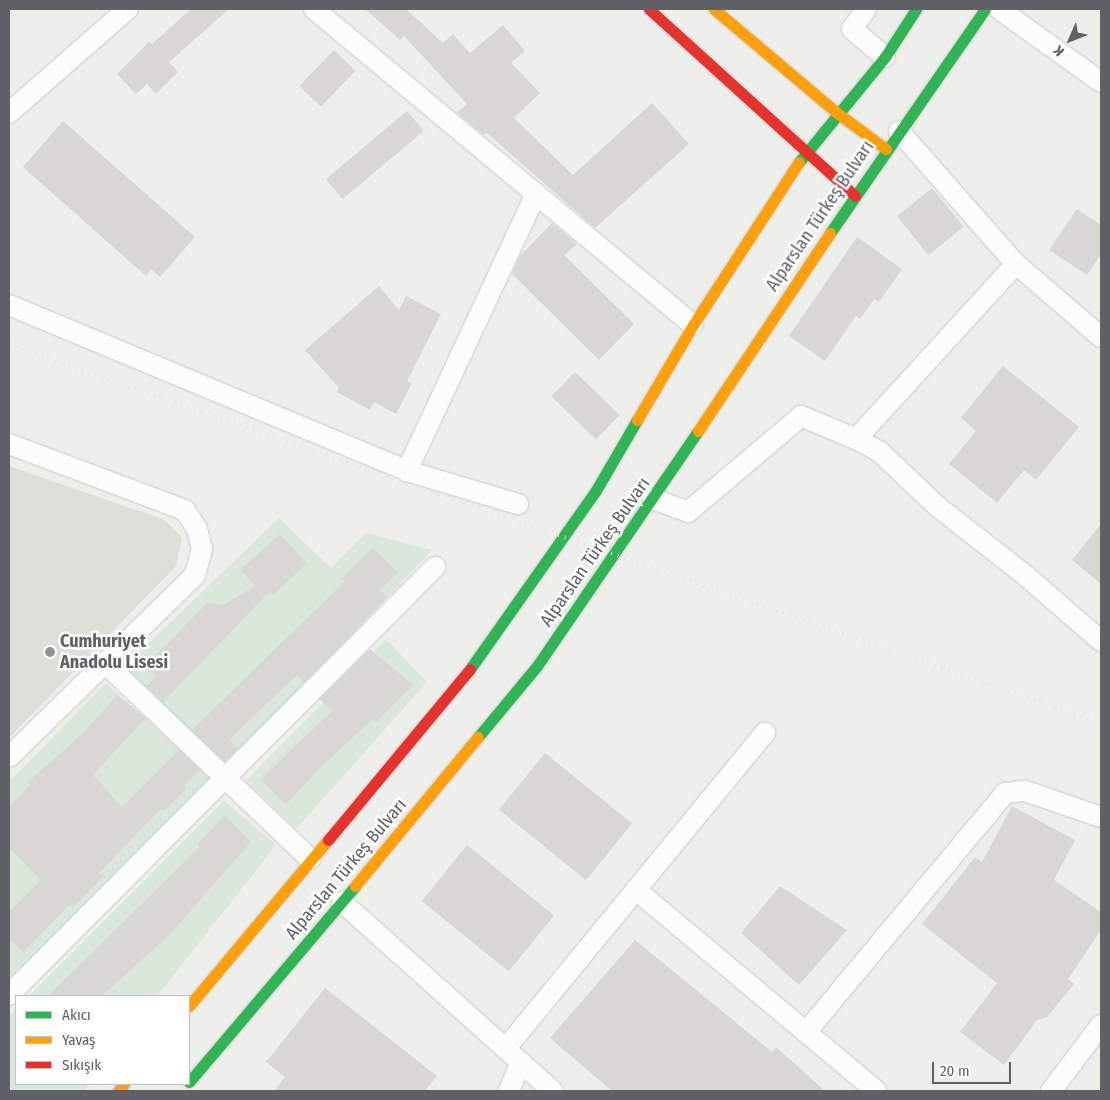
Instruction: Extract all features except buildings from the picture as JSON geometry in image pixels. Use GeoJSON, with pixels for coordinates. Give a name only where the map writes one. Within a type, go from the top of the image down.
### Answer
{"type":"FeatureCollection","features":[{"type":"Feature","properties":{"kind":"main road"},"geometry":{"type":"LineString","coordinates":[[649,9],[855,196]]}},
{"type":"Feature","properties":{"kind":"main road"},"geometry":{"type":"LineString","coordinates":[[714,9],[836,112],[886,149]]}},
{"type":"Feature","properties":{"kind":"main road","name":"Alparslan Türkeş Bulvarı"},"geometry":{"type":"LineString","coordinates":[[190,1005],[481,656],[595,492],[694,325],[805,152],[836,112],[885,57],[916,9]]}},
{"type":"Feature","properties":{"kind":"main road","name":"Alparslan Türkeş Bulvarı"},"geometry":{"type":"LineString","coordinates":[[190,1081],[342,902],[536,666],[653,499],[886,149],[985,9]]}},
{"type":"Feature","properties":{"kind":"street"},"geometry":{"type":"LineString","coordinates":[[11,107],[128,9]]}},
{"type":"Feature","properties":{"kind":"street"},"geometry":{"type":"LineString","coordinates":[[314,9],[694,325]]}},
{"type":"Feature","properties":{"kind":"street"},"geometry":{"type":"LineString","coordinates":[[866,9],[852,29],[885,57]]}},
{"type":"Feature","properties":{"kind":"street"},"geometry":{"type":"LineString","coordinates":[[999,9],[1101,82]]}},
{"type":"Feature","properties":{"kind":"street"},"geometry":{"type":"LineString","coordinates":[[899,131],[1016,264],[1101,337]]}},
{"type":"Feature","properties":{"kind":"street"},"geometry":{"type":"LineString","coordinates":[[407,471],[536,194]]}},
{"type":"Feature","properties":{"kind":"street"},"geometry":{"type":"LineString","coordinates":[[856,438],[1016,264]]}},
{"type":"Feature","properties":{"kind":"street"},"geometry":{"type":"LineString","coordinates":[[9,305],[407,471],[518,504]]}},
{"type":"Feature","properties":{"kind":"street"},"geometry":{"type":"LineString","coordinates":[[653,499],[688,512],[801,416],[856,438],[880,452],[938,507],[1024,575],[1101,641]]}},
{"type":"Feature","properties":{"kind":"street"},"geometry":{"type":"LineString","coordinates":[[9,444],[167,501],[185,510],[197,529],[202,549],[195,575],[9,757]]}},
{"type":"Feature","properties":{"kind":"street"},"geometry":{"type":"LineString","coordinates":[[9,995],[435,568]]}},
{"type":"Feature","properties":{"kind":"street"},"geometry":{"type":"LineString","coordinates":[[105,663],[310,859]]}},
{"type":"Feature","properties":{"kind":"street"},"geometry":{"type":"LineString","coordinates":[[506,1048],[764,733]]}},
{"type":"Feature","properties":{"kind":"street"},"geometry":{"type":"LineString","coordinates":[[806,1032],[1005,793],[1025,791],[1101,817]]}},
{"type":"Feature","properties":{"kind":"street"},"geometry":{"type":"LineString","coordinates":[[636,890],[876,1091]]}},
{"type":"Feature","properties":{"kind":"street"},"geometry":{"type":"LineString","coordinates":[[342,902],[553,1091]]}},
{"type":"Feature","properties":{"kind":"street"},"geometry":{"type":"LineString","coordinates":[[1051,1091],[1101,1025]]}},
{"type":"Feature","properties":{"kind":"street"},"geometry":{"type":"LineString","coordinates":[[508,1091],[521,1062]]}},
{"type":"Feature","properties":{"kind":"shaded area","name":"Cumhuriyet Anadolu Lisesi"},"geometry":{"type":"Polygon","coordinates":[[[9,466],[165,520],[182,538],[176,566],[9,738],[9,466]]]}},
{"type":"Feature","properties":{"kind":"green space"},"geometry":{"type":"Polygon","coordinates":[[[279,518],[331,568],[366,533],[432,550],[225,771],[120,671],[279,518]]]}},
{"type":"Feature","properties":{"kind":"green space"},"geometry":{"type":"Polygon","coordinates":[[[386,639],[427,682],[296,829],[246,781],[386,639]]]}},
{"type":"Feature","properties":{"kind":"green space"},"geometry":{"type":"Polygon","coordinates":[[[106,683],[210,777],[9,979],[9,782],[106,683]]]}},
{"type":"Feature","properties":{"kind":"green space"},"geometry":{"type":"Polygon","coordinates":[[[224,801],[276,845],[158,995],[30,995],[224,801]]]}},
{"type":"Feature","properties":{"kind":"green space"},"geometry":{"type":"Polygon","coordinates":[[[15,1010],[15,1085],[88,1085],[84,1091],[9,1091],[9,1017],[15,1010]]]}},
{"type":"Feature","properties":{"kind":"railway"},"geometry":{"type":"LineString","coordinates":[[9,345],[1101,723]]}},
{"type":"Feature","properties":{"kind":"traffic: fast"},"geometry":{"type":"LineString","coordinates":[[799,162],[885,57],[916,9]]}},
{"type":"Feature","properties":{"kind":"traffic: fast"},"geometry":{"type":"LineString","coordinates":[[830,233],[985,9]]}},
{"type":"Feature","properties":{"kind":"traffic: fast"},"geometry":{"type":"LineString","coordinates":[[470,669],[595,492],[637,420]]}},
{"type":"Feature","properties":{"kind":"traffic: fast"},"geometry":{"type":"LineString","coordinates":[[478,737],[537,666],[698,431]]}},
{"type":"Feature","properties":{"kind":"traffic: fast"},"geometry":{"type":"LineString","coordinates":[[190,1081],[355,886]]}},
{"type":"Feature","properties":{"kind":"traffic: slow"},"geometry":{"type":"LineString","coordinates":[[714,9],[836,112],[886,149]]}},
{"type":"Feature","properties":{"kind":"traffic: slow"},"geometry":{"type":"LineString","coordinates":[[637,420],[693,325],[799,162]]}},
{"type":"Feature","properties":{"kind":"traffic: slow"},"geometry":{"type":"LineString","coordinates":[[698,431],[830,233]]}},
{"type":"Feature","properties":{"kind":"traffic: slow"},"geometry":{"type":"LineString","coordinates":[[355,886],[478,737]]}},
{"type":"Feature","properties":{"kind":"traffic: slow"},"geometry":{"type":"LineString","coordinates":[[190,1005],[328,840]]}},
{"type":"Feature","properties":{"kind":"traffic: slow"},"geometry":{"type":"LineString","coordinates":[[118,1091],[123,1085]]}},
{"type":"Feature","properties":{"kind":"traffic: jam"},"geometry":{"type":"LineString","coordinates":[[649,9],[855,196]]}},
{"type":"Feature","properties":{"kind":"traffic: jam"},"geometry":{"type":"LineString","coordinates":[[328,840],[470,669]]}},
{"type":"Feature","properties":{"kind":"place","name":"Cumhuriyet Anadolu Lisesi"},"geometry":{"type":"Point","coordinates":[50,652]}}]}
